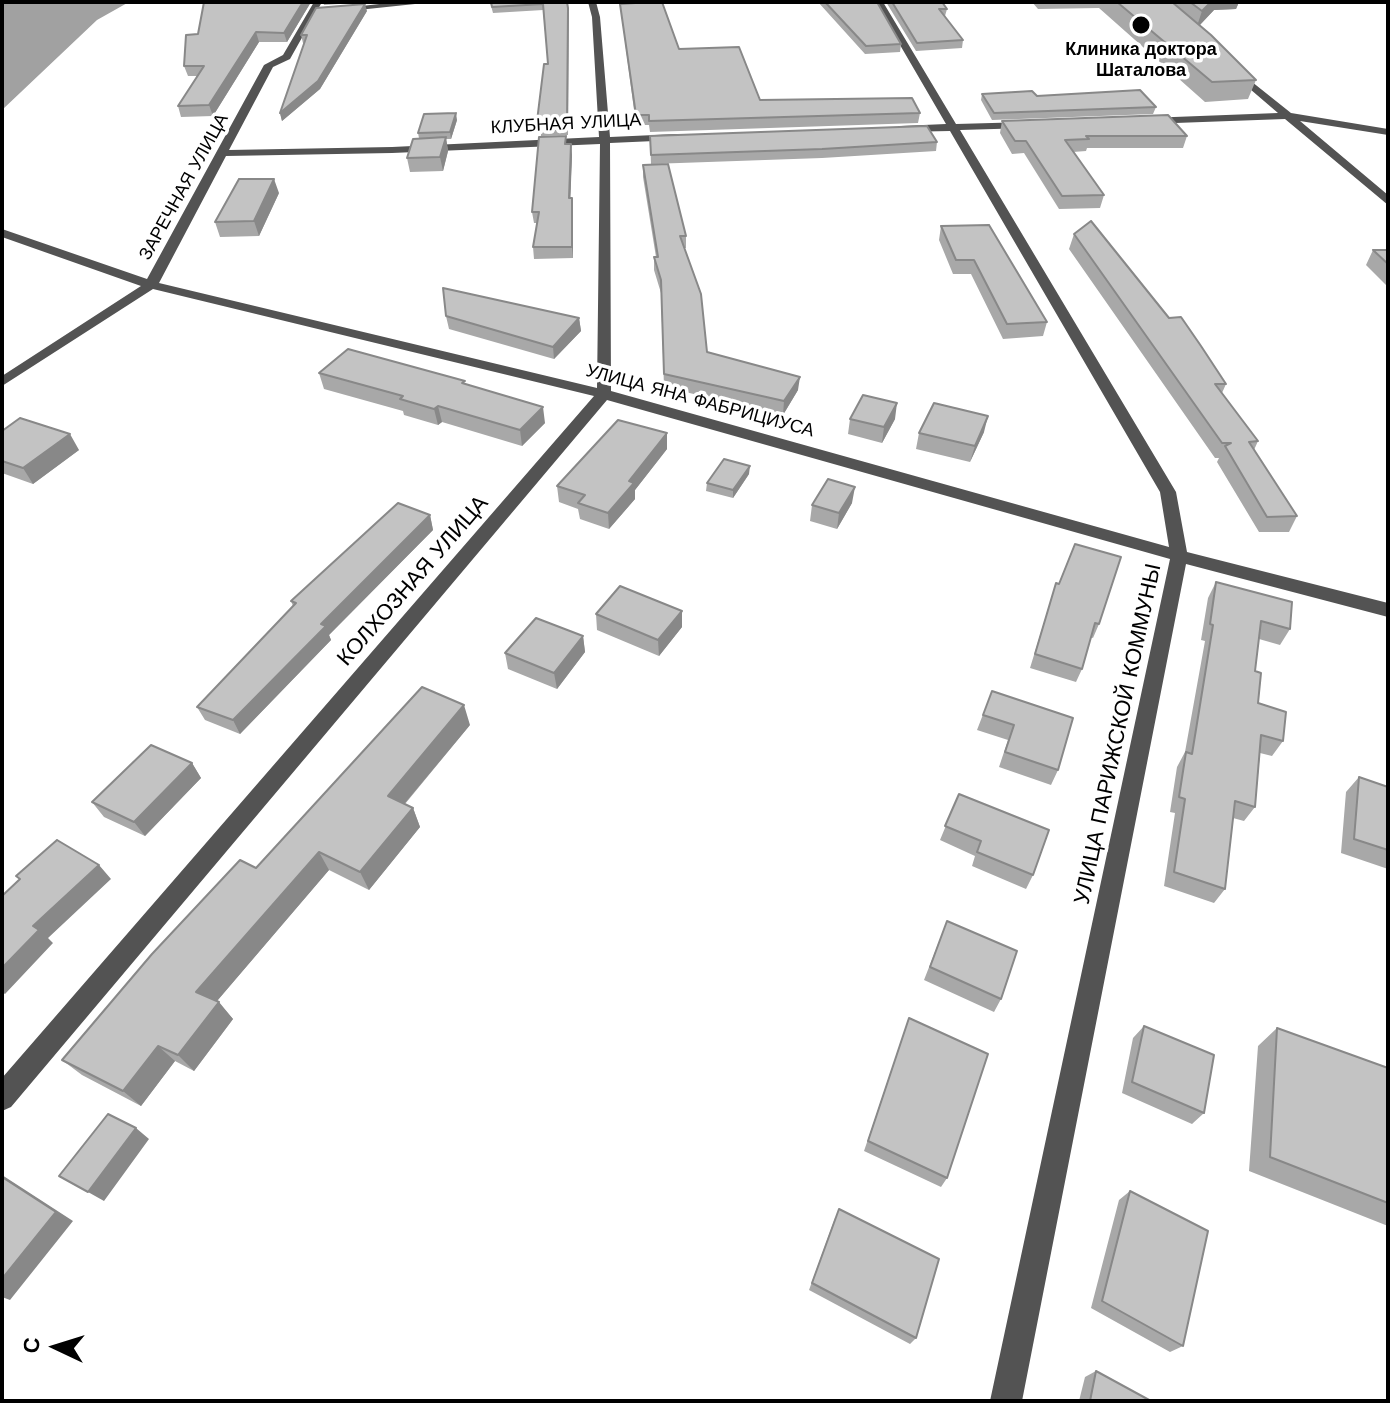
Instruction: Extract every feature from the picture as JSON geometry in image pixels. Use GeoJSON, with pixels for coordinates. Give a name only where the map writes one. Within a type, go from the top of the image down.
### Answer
{"type":"FeatureCollection","features":[{"type":"Feature","properties":{"kind":"street"},"geometry":{"type":"LineString","coordinates":[[316,6],[430,2]]}},
{"type":"Feature","properties":{"kind":"street"},"geometry":{"type":"LineString","coordinates":[[592,2],[605,140],[604,394]]}},
{"type":"Feature","properties":{"kind":"street","name":"УЛИЦА ПАРИЖСКОЙ КОММУНЫ"},"geometry":{"type":"LineString","coordinates":[[879,2],[1168,492],[1179,556],[1006,1401]]}},
{"type":"Feature","properties":{"kind":"street","name":"ЗАРЕЧНАЯ УЛИЦА"},"geometry":{"type":"LineString","coordinates":[[2,382],[151,285],[225,153],[269,65],[287,57],[316,6]]}},
{"type":"Feature","properties":{"kind":"street"},"geometry":{"type":"LineString","coordinates":[[1216,56],[1388,201]]}},
{"type":"Feature","properties":{"kind":"street"},"geometry":{"type":"LineString","coordinates":[[1135,121],[1288,116],[1388,132]]}},
{"type":"Feature","properties":{"kind":"street"},"geometry":{"type":"LineString","coordinates":[[889,130],[1044,124]]}},
{"type":"Feature","properties":{"kind":"street","name":"КЛУБНАЯ УЛИЦА"},"geometry":{"type":"LineString","coordinates":[[225,153],[392,150],[684,137]]}},
{"type":"Feature","properties":{"kind":"street","name":"УЛИЦА ЯНА ФАБРИЦИУСА"},"geometry":{"type":"LineString","coordinates":[[2,233],[151,285],[604,394],[1179,556],[1388,610]]}},
{"type":"Feature","properties":{"kind":"street","name":"КОЛХОЗНАЯ УЛИЦА"},"geometry":{"type":"LineString","coordinates":[[2,1098],[604,394]]}},
{"type":"Feature","properties":{"kind":"shaded area"},"geometry":{"type":"Polygon","coordinates":[[[2,2],[129,2],[97,20],[2,110],[2,2]]]}},
{"type":"Feature","properties":{"kind":"building"},"geometry":{"type":"Polygon","coordinates":[[[204,2],[303,2],[284,33],[256,32],[209,105],[178,106],[204,66],[184,66],[186,35],[198,34],[204,2]]]}},
{"type":"Feature","properties":{"kind":"building"},"geometry":{"type":"Polygon","coordinates":[[[491,2],[567,2],[567,128],[541,129],[541,120],[537,121],[544,64],[548,64],[543,4],[492,7],[491,2]]]}},
{"type":"Feature","properties":{"kind":"building"},"geometry":{"type":"Polygon","coordinates":[[[662,2],[679,49],[739,47],[760,100],[912,98],[920,113],[649,121],[649,115],[636,115],[620,4],[662,2]]]}},
{"type":"Feature","properties":{"kind":"building"},"geometry":{"type":"Polygon","coordinates":[[[825,2],[877,2],[901,44],[866,46],[825,2]]]}},
{"type":"Feature","properties":{"kind":"building"},"geometry":{"type":"Polygon","coordinates":[[[892,2],[942,2],[947,9],[939,9],[963,40],[917,43],[892,2]]]}},
{"type":"Feature","properties":{"kind":"building"},"geometry":{"type":"Polygon","coordinates":[[[1117,2],[1172,2],[1256,80],[1212,82],[1117,2]]]}},
{"type":"Feature","properties":{"kind":"building"},"geometry":{"type":"Polygon","coordinates":[[[1190,2],[1211,2],[1202,11],[1190,2]]]}},
{"type":"Feature","properties":{"kind":"building"},"geometry":{"type":"Polygon","coordinates":[[[365,4],[318,81],[280,113],[307,35],[301,35],[316,8],[365,4]]]}},
{"type":"Feature","properties":{"kind":"building"},"geometry":{"type":"Polygon","coordinates":[[[1140,90],[1156,107],[994,113],[982,94],[1032,91],[1037,96],[1140,90]]]}},
{"type":"Feature","properties":{"kind":"building"},"geometry":{"type":"Polygon","coordinates":[[[456,113],[450,132],[418,133],[424,114],[456,113]]]}},
{"type":"Feature","properties":{"kind":"building"},"geometry":{"type":"Polygon","coordinates":[[[1168,115],[1187,136],[1086,136],[1089,139],[1065,140],[1104,195],[1062,196],[1026,141],[1015,141],[1002,121],[1168,115]]]}},
{"type":"Feature","properties":{"kind":"building"},"geometry":{"type":"Polygon","coordinates":[[[927,126],[937,142],[651,155],[650,136],[927,126]]]}},
{"type":"Feature","properties":{"kind":"building"},"geometry":{"type":"Polygon","coordinates":[[[566,136],[565,144],[571,144],[569,198],[572,198],[572,247],[533,247],[539,212],[532,212],[539,137],[566,136]]]}},
{"type":"Feature","properties":{"kind":"building"},"geometry":{"type":"Polygon","coordinates":[[[446,137],[440,157],[407,158],[413,139],[446,137]]]}},
{"type":"Feature","properties":{"kind":"building"},"geometry":{"type":"Polygon","coordinates":[[[668,164],[686,236],[680,236],[701,294],[707,352],[800,377],[784,401],[664,374],[661,280],[654,257],[658,257],[643,165],[668,164]]]}},
{"type":"Feature","properties":{"kind":"building"},"geometry":{"type":"Polygon","coordinates":[[[239,179],[274,179],[254,221],[215,222],[239,179]]]}},
{"type":"Feature","properties":{"kind":"building"},"geometry":{"type":"Polygon","coordinates":[[[1091,221],[1169,318],[1181,317],[1226,384],[1215,384],[1258,441],[1249,442],[1297,516],[1267,517],[1225,446],[1231,443],[1222,443],[1074,234],[1091,221]]]}},
{"type":"Feature","properties":{"kind":"building"},"geometry":{"type":"Polygon","coordinates":[[[989,225],[1047,322],[1007,324],[974,260],[956,260],[941,226],[989,225]]]}},
{"type":"Feature","properties":{"kind":"building"},"geometry":{"type":"Polygon","coordinates":[[[1373,250],[1388,250],[1388,264],[1373,250]]]}},
{"type":"Feature","properties":{"kind":"building"},"geometry":{"type":"Polygon","coordinates":[[[443,288],[579,318],[553,347],[446,316],[443,288]]]}},
{"type":"Feature","properties":{"kind":"building"},"geometry":{"type":"Polygon","coordinates":[[[348,349],[465,381],[462,383],[543,407],[520,430],[438,406],[434,409],[400,399],[403,396],[319,373],[348,349]]]}},
{"type":"Feature","properties":{"kind":"building"},"geometry":{"type":"Polygon","coordinates":[[[863,395],[897,403],[884,427],[850,419],[863,395]]]}},
{"type":"Feature","properties":{"kind":"building"},"geometry":{"type":"Polygon","coordinates":[[[934,403],[988,416],[975,446],[919,433],[934,403]]]}},
{"type":"Feature","properties":{"kind":"building"},"geometry":{"type":"Polygon","coordinates":[[[20,418],[70,434],[23,468],[2,461],[2,431],[20,418]]]}},
{"type":"Feature","properties":{"kind":"building"},"geometry":{"type":"Polygon","coordinates":[[[618,420],[667,433],[629,481],[634,483],[608,513],[578,503],[585,495],[557,486],[618,420]]]}},
{"type":"Feature","properties":{"kind":"building"},"geometry":{"type":"Polygon","coordinates":[[[724,459],[750,466],[733,490],[707,483],[724,459]]]}},
{"type":"Feature","properties":{"kind":"building"},"geometry":{"type":"Polygon","coordinates":[[[828,479],[855,487],[839,513],[812,505],[828,479]]]}},
{"type":"Feature","properties":{"kind":"building"},"geometry":{"type":"Polygon","coordinates":[[[398,503],[430,515],[321,624],[326,626],[233,720],[197,707],[296,603],[291,601],[398,503]]]}},
{"type":"Feature","properties":{"kind":"building"},"geometry":{"type":"Polygon","coordinates":[[[1075,544],[1121,557],[1099,624],[1095,623],[1082,669],[1035,654],[1056,583],[1059,584],[1075,544]]]}},
{"type":"Feature","properties":{"kind":"building"},"geometry":{"type":"Polygon","coordinates":[[[1216,582],[1292,602],[1290,629],[1261,621],[1255,671],[1261,673],[1258,703],[1286,712],[1283,741],[1261,735],[1255,807],[1235,801],[1225,889],[1174,872],[1185,799],[1179,797],[1186,752],[1192,754],[1213,625],[1210,624],[1216,582]]]}},
{"type":"Feature","properties":{"kind":"building"},"geometry":{"type":"Polygon","coordinates":[[[620,586],[682,611],[658,640],[596,614],[620,586]]]}},
{"type":"Feature","properties":{"kind":"building"},"geometry":{"type":"Polygon","coordinates":[[[536,618],[583,636],[554,673],[505,653],[536,618]]]}},
{"type":"Feature","properties":{"kind":"building"},"geometry":{"type":"Polygon","coordinates":[[[422,687],[464,705],[388,796],[413,808],[360,872],[319,852],[196,992],[219,1002],[178,1055],[158,1046],[123,1091],[62,1060],[152,954],[240,860],[256,868],[422,687]]]}},
{"type":"Feature","properties":{"kind":"building"},"geometry":{"type":"Polygon","coordinates":[[[992,691],[1073,718],[1058,770],[1005,752],[1014,725],[983,715],[992,691]]]}},
{"type":"Feature","properties":{"kind":"building"},"geometry":{"type":"Polygon","coordinates":[[[151,745],[192,763],[134,822],[92,802],[151,745]]]}},
{"type":"Feature","properties":{"kind":"building"},"geometry":{"type":"Polygon","coordinates":[[[1359,777],[1388,787],[1388,850],[1354,839],[1359,777]]]}},
{"type":"Feature","properties":{"kind":"building"},"geometry":{"type":"Polygon","coordinates":[[[959,794],[1049,830],[1033,875],[977,852],[981,841],[945,826],[959,794]]]}},
{"type":"Feature","properties":{"kind":"building"},"geometry":{"type":"Polygon","coordinates":[[[57,840],[99,865],[33,926],[39,930],[2,968],[2,896],[20,879],[16,876],[57,840]]]}},
{"type":"Feature","properties":{"kind":"building"},"geometry":{"type":"Polygon","coordinates":[[[947,921],[1017,951],[1001,999],[930,967],[947,921]]]}},
{"type":"Feature","properties":{"kind":"building"},"geometry":{"type":"Polygon","coordinates":[[[909,1018],[988,1054],[947,1178],[868,1141],[909,1018]]]}},
{"type":"Feature","properties":{"kind":"building"},"geometry":{"type":"Polygon","coordinates":[[[1144,1026],[1214,1055],[1204,1113],[1132,1082],[1144,1026]]]}},
{"type":"Feature","properties":{"kind":"building"},"geometry":{"type":"Polygon","coordinates":[[[1277,1028],[1388,1068],[1388,1203],[1270,1157],[1277,1028]]]}},
{"type":"Feature","properties":{"kind":"building"},"geometry":{"type":"Polygon","coordinates":[[[108,1114],[136,1128],[88,1192],[59,1176],[108,1114]]]}},
{"type":"Feature","properties":{"kind":"building"},"geometry":{"type":"Polygon","coordinates":[[[2,1177],[56,1212],[2,1279],[2,1177]]]}},
{"type":"Feature","properties":{"kind":"building"},"geometry":{"type":"Polygon","coordinates":[[[1130,1191],[1208,1231],[1183,1346],[1102,1301],[1130,1191]]]}},
{"type":"Feature","properties":{"kind":"building"},"geometry":{"type":"Polygon","coordinates":[[[839,1209],[939,1259],[916,1338],[812,1283],[839,1209]]]}},
{"type":"Feature","properties":{"kind":"building"},"geometry":{"type":"Polygon","coordinates":[[[1096,1371],[1151,1401],[1090,1401],[1096,1371]]]}},
{"type":"Feature","properties":{"kind":"place","name":"Клиника доктора Шаталова"},"geometry":{"type":"Point","coordinates":[1141,25]}}]}
